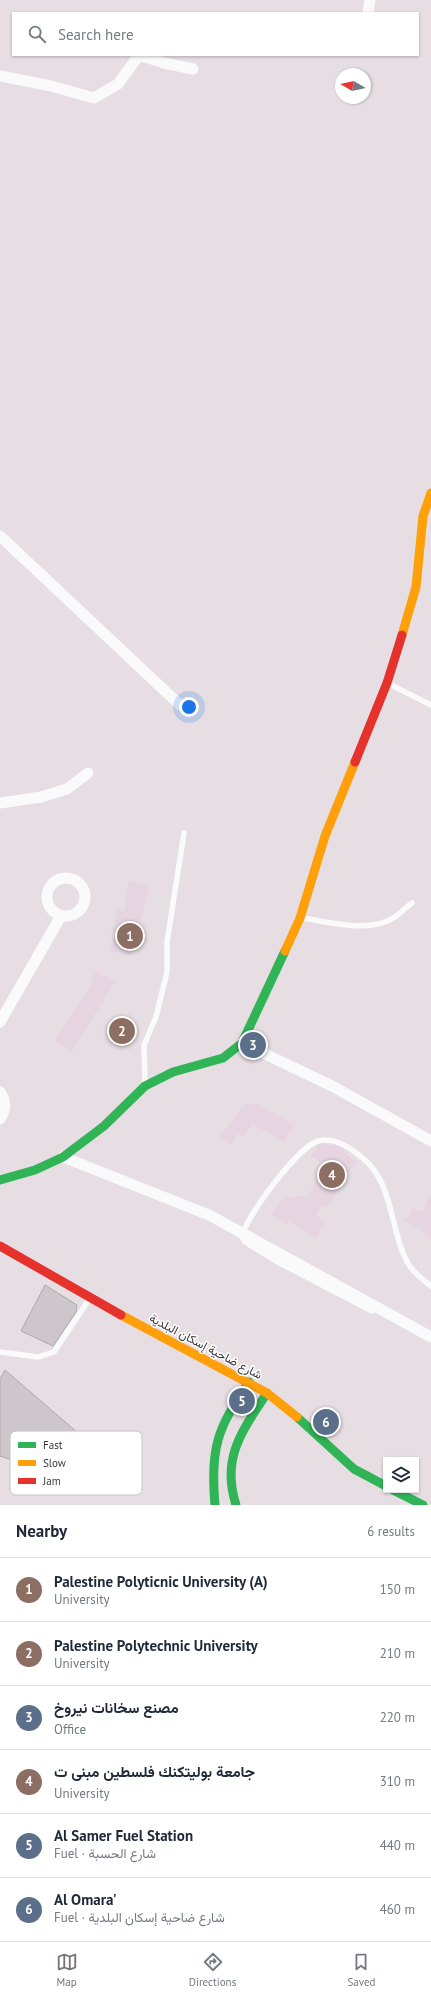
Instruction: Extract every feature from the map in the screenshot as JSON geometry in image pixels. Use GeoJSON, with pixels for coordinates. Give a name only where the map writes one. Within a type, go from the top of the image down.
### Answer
{"type":"FeatureCollection","features":[{"type":"Feature","properties":{"kind":"street"},"geometry":{"type":"LineString","coordinates":[[368,12],[370,0]]}},
{"type":"Feature","properties":{"kind":"street"},"geometry":{"type":"LineString","coordinates":[[0,76],[51,86],[94,98],[118,84],[138,56]]}},
{"type":"Feature","properties":{"kind":"street"},"geometry":{"type":"LineString","coordinates":[[142,56],[164,63],[193,69]]}},
{"type":"Feature","properties":{"kind":"street"},"geometry":{"type":"LineString","coordinates":[[0,1180],[35,1170],[63,1157],[104,1126],[145,1086],[173,1072],[223,1058],[242,1043],[300,918],[325,836],[387,683],[409,614],[416,586],[431,493]]}},
{"type":"Feature","properties":{"kind":"street"},"geometry":{"type":"LineString","coordinates":[[0,536],[180,705]]}},
{"type":"Feature","properties":{"kind":"street"},"geometry":{"type":"LineString","coordinates":[[0,803],[41,797],[67,789],[88,773]]}},
{"type":"Feature","properties":{"kind":"street"},"geometry":{"type":"LineString","coordinates":[[0,1022],[61,916]]}},
{"type":"Feature","properties":{"kind":"street"},"geometry":{"type":"LineString","coordinates":[[242,1043],[332,1086],[431,1141]]}},
{"type":"Feature","properties":{"kind":"street"},"geometry":{"type":"LineString","coordinates":[[0,1092],[5,1099],[5,1112],[0,1119]]}},
{"type":"Feature","properties":{"kind":"street"},"geometry":{"type":"LineString","coordinates":[[63,1157],[209,1215],[431,1337]]}},
{"type":"Feature","properties":{"kind":"street","name":"شارع ضاحية إسكان البلدية"},"geometry":{"type":"LineString","coordinates":[[0,1246],[90,1298],[267,1393],[290,1410],[326,1445],[354,1469],[383,1484]]}},
{"type":"Feature","properties":{"kind":"street"},"geometry":{"type":"LineString","coordinates":[[215,1505],[213,1465],[219,1431],[232,1405],[249,1382]]}},
{"type":"Feature","properties":{"kind":"street"},"geometry":{"type":"LineString","coordinates":[[236,1505],[232,1494],[229,1467],[238,1437],[267,1393]]}},
{"type":"Feature","properties":{"kind":"street"},"geometry":{"type":"LineString","coordinates":[[399,1493],[423,1505]]}},
{"type":"Feature","properties":{"kind":"lane"},"geometry":{"type":"LineString","coordinates":[[387,683],[431,705]]}},
{"type":"Feature","properties":{"kind":"lane"},"geometry":{"type":"LineString","coordinates":[[145,1086],[144,1045],[156,1017],[167,972],[167,942],[184,833]]}},
{"type":"Feature","properties":{"kind":"lane"},"geometry":{"type":"LineString","coordinates":[[300,918],[359,925],[378,923],[394,918],[412,902]]}},
{"type":"Feature","properties":{"kind":"lane"},"geometry":{"type":"LineString","coordinates":[[431,1286],[415,1273],[405,1257],[394,1217],[377,1176],[362,1157],[335,1141],[318,1141],[308,1146],[299,1154],[255,1210],[247,1222],[243,1233],[245,1242],[276,1261],[431,1342]]}},
{"type":"Feature","properties":{"kind":"lane"},"geometry":{"type":"LineString","coordinates":[[0,1352],[44,1357],[54,1352],[90,1298]]}},
{"type":"Feature","properties":{"kind":"shaded area"},"geometry":{"type":"Polygon","coordinates":[[[129,880],[150,886],[131,955],[110,951],[116,932],[112,930],[117,910],[124,911],[129,880]]]}},
{"type":"Feature","properties":{"kind":"shaded area"},"geometry":{"type":"Polygon","coordinates":[[[96,971],[115,982],[72,1051],[55,1040],[90,987],[96,971]]]}},
{"type":"Feature","properties":{"kind":"shaded area"},"geometry":{"type":"Polygon","coordinates":[[[257,1103],[295,1126],[284,1141],[252,1124],[243,1136],[238,1134],[231,1145],[219,1137],[244,1105],[257,1103]]]}},
{"type":"Feature","properties":{"kind":"shaded area"},"geometry":{"type":"Polygon","coordinates":[[[321,1141],[330,1146],[335,1143],[344,1149],[344,1153],[357,1162],[338,1186],[340,1189],[326,1207],[322,1205],[316,1214],[326,1224],[315,1238],[289,1220],[287,1225],[272,1214],[285,1195],[294,1199],[295,1196],[302,1196],[306,1199],[323,1170],[327,1169],[327,1167],[311,1156],[321,1141]]]}},
{"type":"Feature","properties":{"kind":"shaded area"},"geometry":{"type":"Polygon","coordinates":[[[431,1195],[431,1241],[420,1228],[402,1221],[409,1217],[413,1208],[422,1212],[431,1195]]]}},
{"type":"Feature","properties":{"kind":"building"},"geometry":{"type":"Polygon","coordinates":[[[45,1285],[77,1305],[76,1312],[53,1346],[21,1331],[45,1285]]]}},
{"type":"Feature","properties":{"kind":"building"},"geometry":{"type":"Polygon","coordinates":[[[5,1370],[76,1431],[10,1431],[10,1459],[0,1456],[0,1379],[5,1370]]]}},
{"type":"Feature","properties":{"kind":"traffic: fast"},"geometry":{"type":"LineString","coordinates":[[0,1180],[35,1170],[63,1157],[104,1126],[145,1086],[173,1072],[223,1058],[242,1043],[285,951]]}},
{"type":"Feature","properties":{"kind":"traffic: fast"},"geometry":{"type":"LineString","coordinates":[[215,1505],[214,1469],[218,1440],[229,1412],[249,1382]]}},
{"type":"Feature","properties":{"kind":"traffic: fast"},"geometry":{"type":"LineString","coordinates":[[236,1505],[232,1488],[231,1473],[236,1446],[242,1433],[267,1393]]}},
{"type":"Feature","properties":{"kind":"traffic: fast"},"geometry":{"type":"LineString","coordinates":[[297,1417],[354,1469],[383,1484]]}},
{"type":"Feature","properties":{"kind":"traffic: fast"},"geometry":{"type":"LineString","coordinates":[[399,1493],[423,1505]]}},
{"type":"Feature","properties":{"kind":"traffic: slow"},"geometry":{"type":"LineString","coordinates":[[402,635],[416,587],[423,516],[431,493]]}},
{"type":"Feature","properties":{"kind":"traffic: slow"},"geometry":{"type":"LineString","coordinates":[[285,951],[300,918],[325,836],[355,762]]}},
{"type":"Feature","properties":{"kind":"traffic: slow"},"geometry":{"type":"LineString","coordinates":[[121,1315],[267,1393],[297,1417]]}},
{"type":"Feature","properties":{"kind":"traffic: jam"},"geometry":{"type":"LineString","coordinates":[[355,762],[387,683],[402,635]]}},
{"type":"Feature","properties":{"kind":"traffic: jam"},"geometry":{"type":"LineString","coordinates":[[0,1246],[121,1315]]}},
{"type":"Feature","properties":{"kind":"place","name":"Palestine Polyticnic University (A)"},"geometry":{"type":"Point","coordinates":[130,936]}},
{"type":"Feature","properties":{"kind":"place","name":"Palestine Polytechnic University"},"geometry":{"type":"Point","coordinates":[122,1031]}},
{"type":"Feature","properties":{"kind":"place","name":"مصنع سخانات نيروخ"},"geometry":{"type":"Point","coordinates":[253,1045]}},
{"type":"Feature","properties":{"kind":"place","name":"جامعة بوليتكنك فلسطين مبنى ت"},"geometry":{"type":"Point","coordinates":[332,1175]}},
{"type":"Feature","properties":{"kind":"place","name":"Al Samer Fuel Station"},"geometry":{"type":"Point","coordinates":[242,1401]}},
{"type":"Feature","properties":{"kind":"place","name":"Al Omara'"},"geometry":{"type":"Point","coordinates":[326,1422]}}]}
